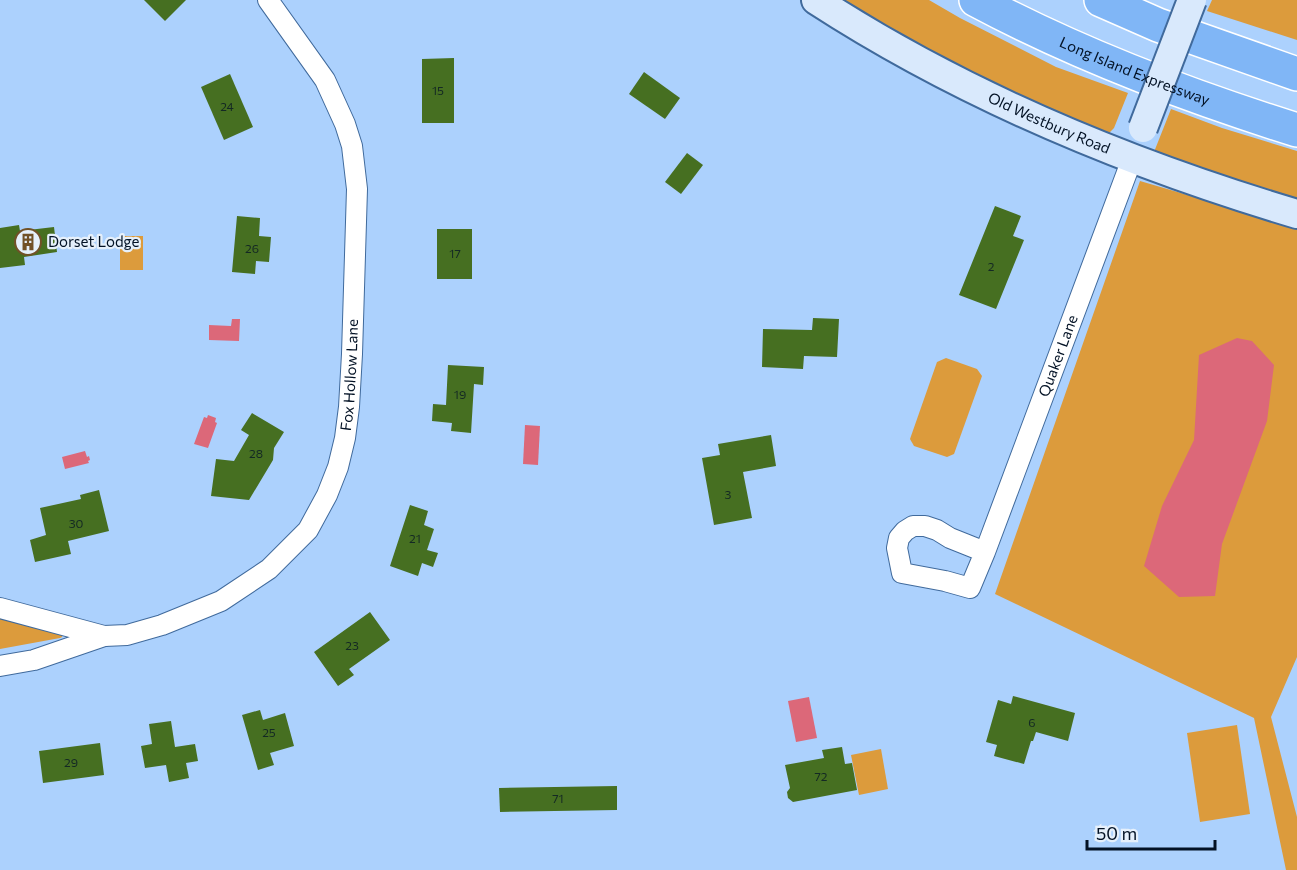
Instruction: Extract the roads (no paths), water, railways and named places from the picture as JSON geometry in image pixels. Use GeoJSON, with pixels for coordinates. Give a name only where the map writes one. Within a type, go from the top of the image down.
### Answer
{"type":"FeatureCollection","features":[{"type":"Feature","properties":{"kind":"highway","name":"Long Island Expressway"},"geometry":{"type":"LineString","coordinates":[[976,0],[1040,32],[1098,57],[1215,103],[1297,130]]}},
{"type":"Feature","properties":{"kind":"highway"},"geometry":{"type":"LineString","coordinates":[[1101,0],[1158,25],[1297,74]]}},
{"type":"Feature","properties":{"kind":"main road","name":"Old Westbury Road"},"geometry":{"type":"LineString","coordinates":[[816,0],[896,49],[1065,131],[1132,159],[1216,189],[1297,214]]}},
{"type":"Feature","properties":{"kind":"main road"},"geometry":{"type":"LineString","coordinates":[[1132,159],[1192,0]]}},
{"type":"Feature","properties":{"kind":"street","name":"Fox Hollow Lane"},"geometry":{"type":"LineString","coordinates":[[0,666],[34,660],[104,636],[128,635],[162,625],[221,601],[269,569],[308,530],[327,495],[338,467],[348,418],[357,189],[352,146],[345,124],[325,80],[268,0]]}},
{"type":"Feature","properties":{"kind":"street","name":"Quaker Lane"},"geometry":{"type":"LineString","coordinates":[[985,552],[1132,159]]}},
{"type":"Feature","properties":{"kind":"street","name":"Fox Hollow Lane"},"geometry":{"type":"LineString","coordinates":[[0,608],[104,636]]}},
{"type":"Feature","properties":{"kind":"place","name":"Dorset Lodge"},"geometry":{"type":"Point","coordinates":[28,242]}}]}
